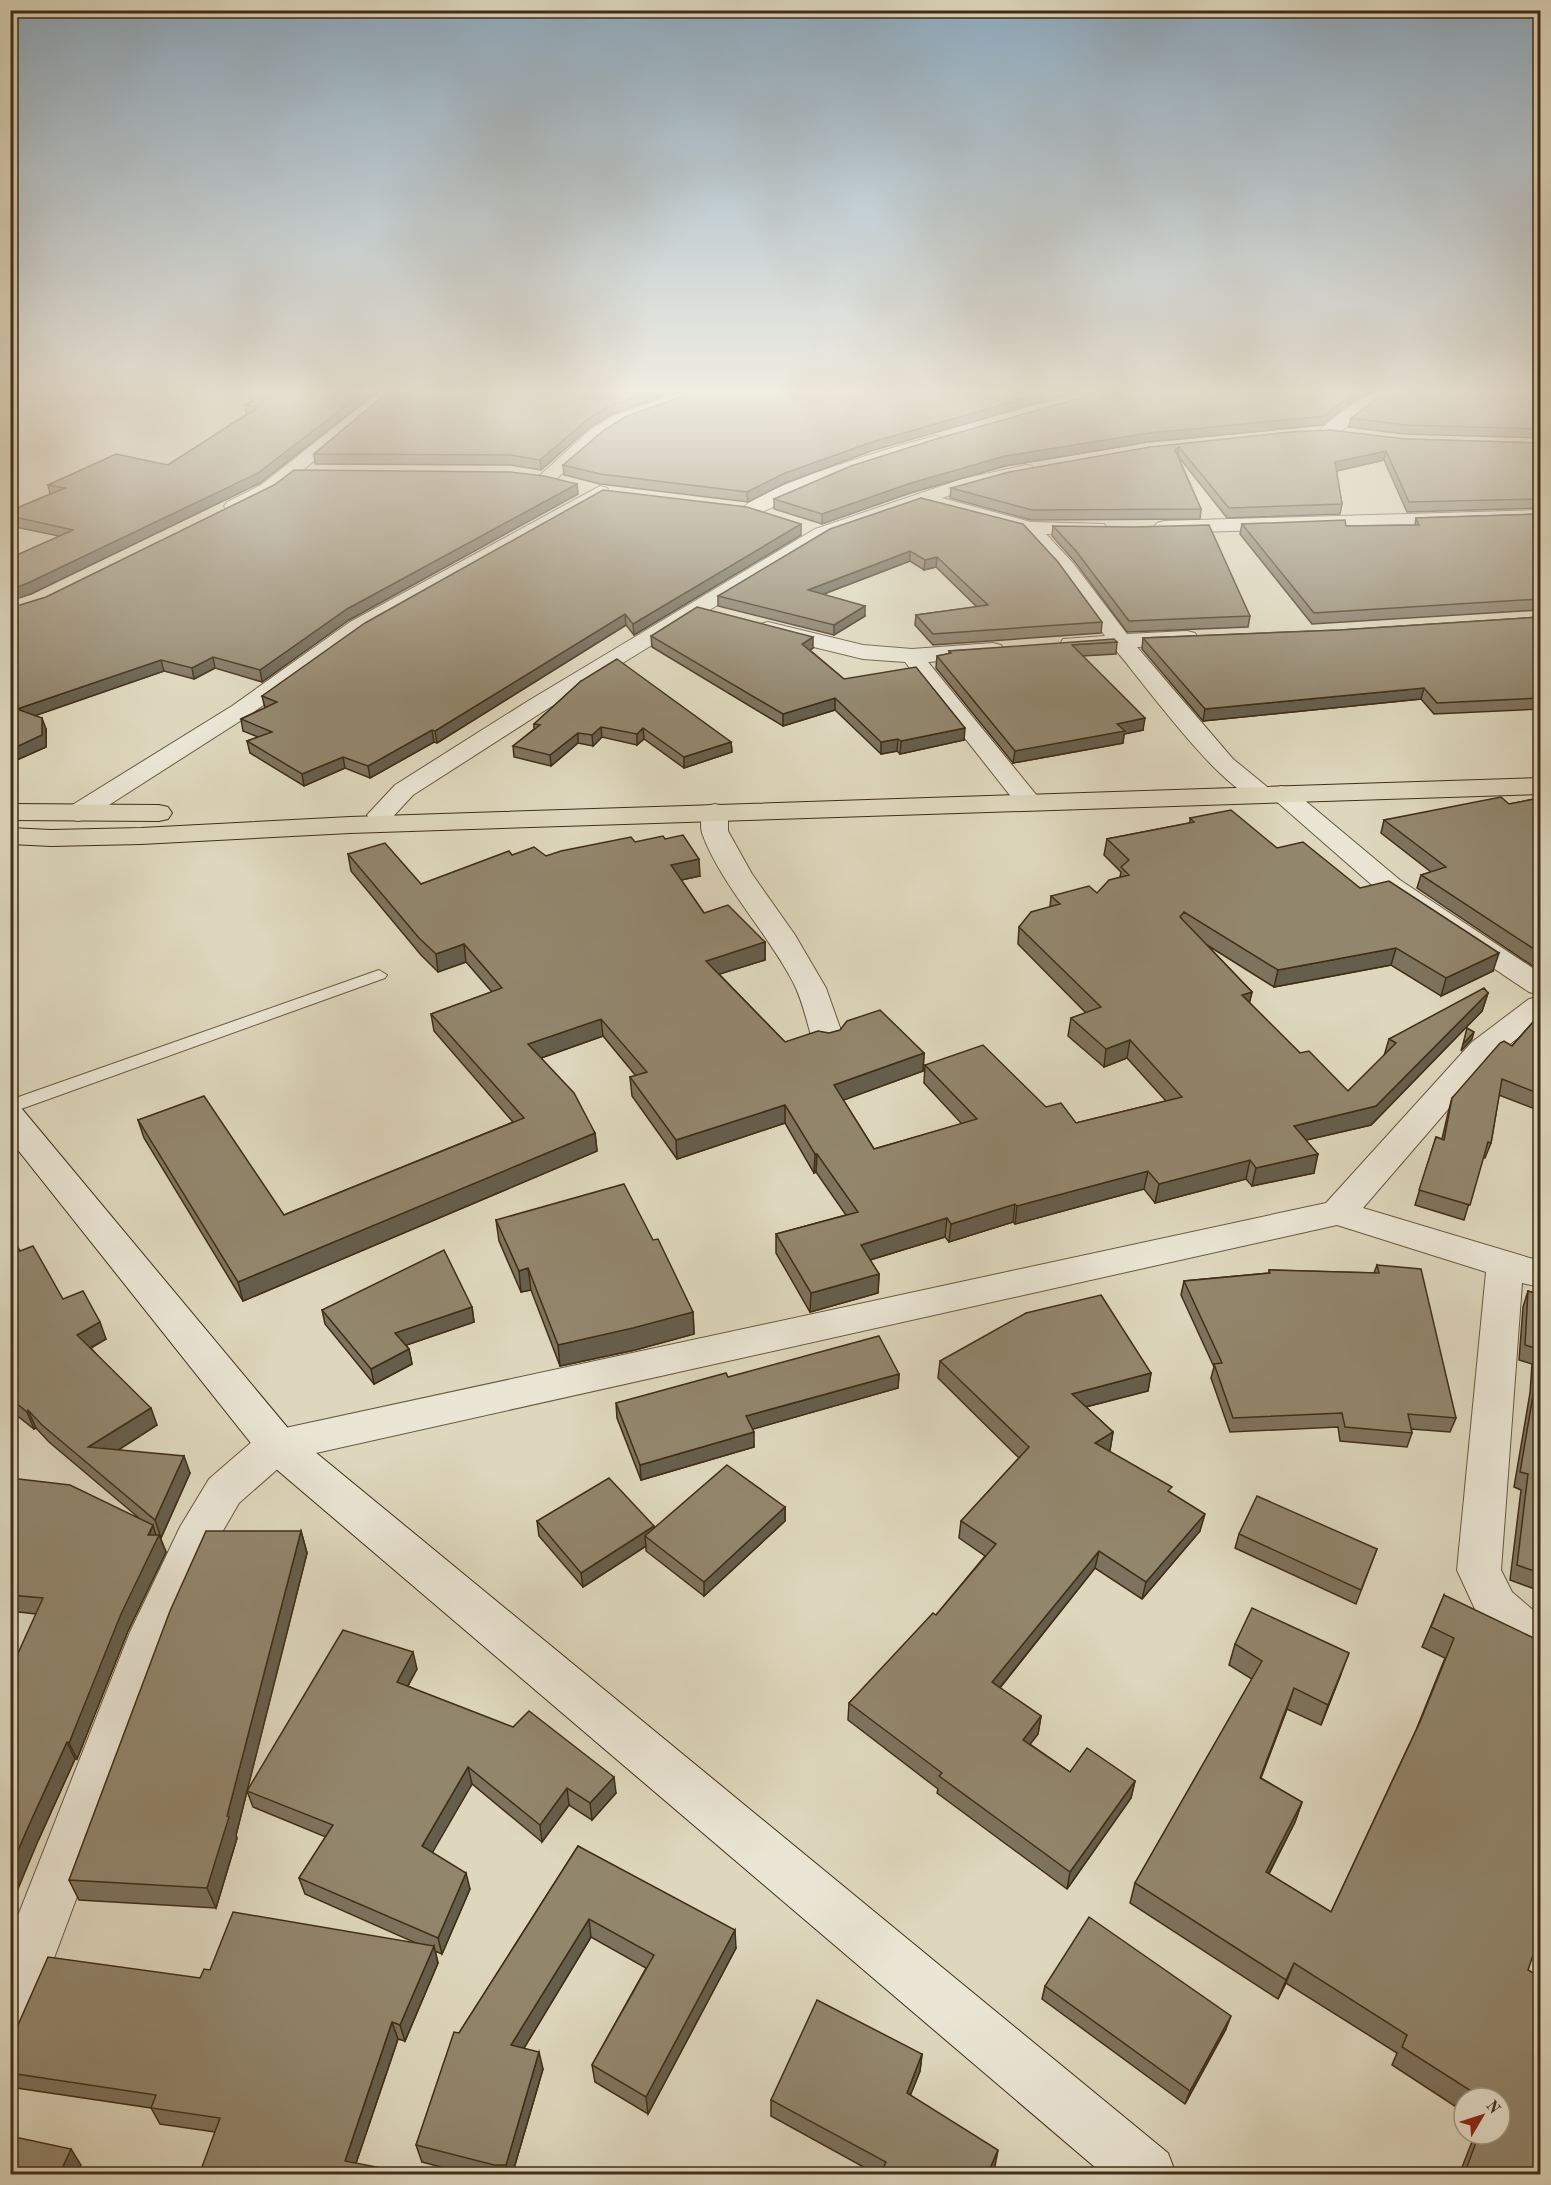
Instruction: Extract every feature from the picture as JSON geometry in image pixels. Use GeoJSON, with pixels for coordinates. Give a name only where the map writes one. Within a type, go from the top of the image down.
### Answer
{"type":"FeatureCollection","features":[{"type":"Feature","properties":{"kind":"main road"},"geometry":{"type":"LineString","coordinates":[[10,836],[51,838],[1270,792],[1540,779]]}},
{"type":"Feature","properties":{"kind":"main road"},"geometry":{"type":"LineString","coordinates":[[10,812],[380,815],[1025,797],[1540,786]]}},
{"type":"Feature","properties":{"kind":"main road"},"geometry":{"type":"LineString","coordinates":[[10,856],[51,838]]}},
{"type":"Feature","properties":{"kind":"street"},"geometry":{"type":"LineString","coordinates":[[218,514],[256,495]]}},
{"type":"Feature","properties":{"kind":"street"},"geometry":{"type":"LineString","coordinates":[[78,813],[240,711],[358,627],[569,495]]}},
{"type":"Feature","properties":{"kind":"street"},"geometry":{"type":"LineString","coordinates":[[751,510],[782,495]]}},
{"type":"Feature","properties":{"kind":"street"},"geometry":{"type":"LineString","coordinates":[[380,815],[404,790],[694,609],[812,530],[931,495]]}},
{"type":"Feature","properties":{"kind":"street"},"geometry":{"type":"LineString","coordinates":[[918,499],[973,511],[1030,528],[1110,528]]}},
{"type":"Feature","properties":{"kind":"street"},"geometry":{"type":"LineString","coordinates":[[728,507],[751,510],[771,517]]}},
{"type":"Feature","properties":{"kind":"street"},"geometry":{"type":"LineString","coordinates":[[1145,528],[1540,516]]}},
{"type":"Feature","properties":{"kind":"street"},"geometry":{"type":"LineString","coordinates":[[1030,528],[1066,567],[1120,640],[1224,764],[1270,792],[1390,886],[1540,986]]}},
{"type":"Feature","properties":{"kind":"street"},"geometry":{"type":"LineString","coordinates":[[694,609],[863,652],[912,656],[1013,649]]}},
{"type":"Feature","properties":{"kind":"street"},"geometry":{"type":"LineString","coordinates":[[1048,646],[1120,640],[1212,637]]}},
{"type":"Feature","properties":{"kind":"street"},"geometry":{"type":"LineString","coordinates":[[912,656],[1025,797]]}},
{"type":"Feature","properties":{"kind":"street"},"geometry":{"type":"LineString","coordinates":[[715,812],[715,831],[738,875],[780,935],[811,988],[828,1039]]}},
{"type":"Feature","properties":{"kind":"street"},"geometry":{"type":"LineString","coordinates":[[1338,1213],[1482,1049],[1540,1006]]}},
{"type":"Feature","properties":{"kind":"street"},"geometry":{"type":"LineString","coordinates":[[10,1118],[277,1445],[1147,2175]]}},
{"type":"Feature","properties":{"kind":"street"},"geometry":{"type":"LineString","coordinates":[[10,2006],[153,1632],[195,1540],[224,1491],[277,1445],[1338,1213],[1523,1270],[1479,1570],[1496,1606],[1540,1639]]}},
{"type":"Feature","properties":{"kind":"lane"},"geometry":{"type":"LineString","coordinates":[[10,1107],[379,975]]}},
{"type":"Feature","properties":{"kind":"building"},"geometry":{"type":"Polygon","coordinates":[[[48,495],[212,495],[10,590],[10,558],[73,530],[10,516],[10,511],[48,495]]]}},
{"type":"Feature","properties":{"kind":"building"},"geometry":{"type":"Polygon","coordinates":[[[254,495],[557,495],[347,609],[260,670],[213,657],[192,668],[161,660],[17,709],[42,718],[42,735],[10,750],[10,608],[46,597],[254,495]]]}},
{"type":"Feature","properties":{"kind":"building"},"geometry":{"type":"Polygon","coordinates":[[[594,495],[645,495],[747,507],[801,524],[633,624],[625,614],[435,731],[432,730],[368,766],[343,757],[302,774],[247,741],[272,732],[241,719],[277,702],[262,696],[365,623],[594,495]]]}},
{"type":"Feature","properties":{"kind":"building"},"geometry":{"type":"Polygon","coordinates":[[[783,495],[877,495],[822,514],[774,499],[783,495]]]}},
{"type":"Feature","properties":{"kind":"building"},"geometry":{"type":"Polygon","coordinates":[[[977,495],[1195,495],[1201,509],[1032,510],[977,495]]]}},
{"type":"Feature","properties":{"kind":"building"},"geometry":{"type":"Polygon","coordinates":[[[1218,495],[1340,495],[1342,504],[1229,508],[1218,495]]]}},
{"type":"Feature","properties":{"kind":"building"},"geometry":{"type":"Polygon","coordinates":[[[1406,495],[1540,495],[1540,499],[1409,502],[1406,495]]]}},
{"type":"Feature","properties":{"kind":"building"},"geometry":{"type":"Polygon","coordinates":[[[921,498],[1023,524],[1058,562],[1102,622],[933,634],[916,615],[988,605],[937,557],[925,560],[910,551],[808,590],[865,606],[834,625],[718,596],[830,529],[921,498]]]}},
{"type":"Feature","properties":{"kind":"building"},"geometry":{"type":"Polygon","coordinates":[[[1540,514],[1540,599],[1314,613],[1242,524],[1345,520],[1346,526],[1419,525],[1416,518],[1540,514]]]}},
{"type":"Feature","properties":{"kind":"building"},"geometry":{"type":"Polygon","coordinates":[[[1209,525],[1250,616],[1129,621],[1076,551],[1053,526],[1134,527],[1209,525]]]}},
{"type":"Feature","properties":{"kind":"building"},"geometry":{"type":"Polygon","coordinates":[[[697,607],[813,637],[802,644],[844,679],[916,667],[965,728],[901,741],[898,739],[881,742],[835,698],[783,714],[651,636],[697,607]]]}},
{"type":"Feature","properties":{"kind":"building"},"geometry":{"type":"Polygon","coordinates":[[[1540,617],[1540,698],[1437,703],[1424,688],[1205,709],[1143,638],[1340,630],[1540,617]]]}},
{"type":"Feature","properties":{"kind":"building"},"geometry":{"type":"Polygon","coordinates":[[[1114,639],[1117,642],[1072,645],[1145,718],[1117,724],[1125,731],[1015,751],[937,656],[951,653],[949,651],[1114,639]]]}},
{"type":"Feature","properties":{"kind":"building"},"geometry":{"type":"Polygon","coordinates":[[[617,659],[731,742],[684,757],[643,728],[637,734],[601,727],[592,735],[578,733],[550,755],[513,746],[540,725],[534,724],[581,681],[617,659]]]}},
{"type":"Feature","properties":{"kind":"building"},"geometry":{"type":"Polygon","coordinates":[[[1501,797],[1509,804],[1540,798],[1540,953],[1421,875],[1446,867],[1384,820],[1501,797]]]}},
{"type":"Feature","properties":{"kind":"building"},"geometry":{"type":"Polygon","coordinates":[[[1231,810],[1277,848],[1303,842],[1360,888],[1389,881],[1499,953],[1446,978],[1396,948],[1278,970],[1184,912],[1180,917],[1252,992],[1242,995],[1300,1053],[1309,1051],[1348,1091],[1396,1043],[1389,1039],[1484,988],[1488,993],[1376,1106],[1294,1126],[1318,1154],[1256,1168],[1250,1160],[1159,1184],[1148,1171],[1017,1206],[1015,1204],[951,1224],[947,1218],[861,1245],[879,1274],[811,1293],[776,1234],[858,1212],[815,1154],[785,1105],[676,1140],[630,1077],[647,1072],[601,1019],[528,1044],[574,1093],[595,1133],[238,1282],[138,1120],[204,1096],[284,1215],[524,1118],[431,1014],[502,988],[464,944],[436,954],[419,938],[348,854],[385,843],[421,884],[509,851],[512,855],[534,847],[546,856],[631,837],[635,842],[663,836],[665,839],[683,835],[699,859],[671,865],[704,913],[728,905],[765,942],[706,961],[785,1042],[818,1031],[829,1033],[840,1030],[847,1021],[880,1010],[924,1053],[834,1085],[874,1149],[977,1119],[925,1065],[983,1045],[1046,1107],[1061,1103],[1076,1123],[1182,1097],[1130,1040],[1106,1049],[1071,1018],[1101,1007],[1019,927],[1031,912],[1060,904],[1051,896],[1089,886],[1097,893],[1109,880],[1129,875],[1121,867],[1129,860],[1107,839],[1194,822],[1190,818],[1231,810]]]}},
{"type":"Feature","properties":{"kind":"building"},"geometry":{"type":"Polygon","coordinates":[[[1540,1014],[1540,1094],[1502,1079],[1491,1143],[1488,1142],[1470,1205],[1419,1190],[1436,1137],[1444,1140],[1452,1098],[1500,1043],[1504,1041],[1512,1046],[1540,1014]]]}},
{"type":"Feature","properties":{"kind":"building"},"geometry":{"type":"Polygon","coordinates":[[[1467,1028],[1474,1032],[1463,1044],[1467,1028]]]}},
{"type":"Feature","properties":{"kind":"building"},"geometry":{"type":"Polygon","coordinates":[[[624,1184],[653,1240],[658,1239],[693,1312],[558,1345],[528,1268],[519,1271],[496,1220],[624,1184]]]}},
{"type":"Feature","properties":{"kind":"building"},"geometry":{"type":"Polygon","coordinates":[[[10,1236],[20,1251],[33,1246],[63,1299],[83,1291],[100,1322],[77,1335],[151,1408],[88,1447],[184,1456],[155,1520],[42,1425],[28,1410],[27,1412],[10,1398],[10,1236]]]}},
{"type":"Feature","properties":{"kind":"building"},"geometry":{"type":"Polygon","coordinates":[[[444,1250],[472,1307],[395,1333],[409,1349],[371,1369],[322,1310],[444,1250]]]}},
{"type":"Feature","properties":{"kind":"building"},"geometry":{"type":"Polygon","coordinates":[[[1377,1265],[1421,1269],[1456,1418],[1408,1414],[1412,1433],[1345,1427],[1342,1413],[1233,1418],[1214,1364],[1222,1363],[1184,1281],[1270,1273],[1269,1270],[1379,1273],[1377,1265]]]}},
{"type":"Feature","properties":{"kind":"building"},"geometry":{"type":"Polygon","coordinates":[[[1528,1291],[1540,1295],[1540,1573],[1517,1565],[1528,1474],[1520,1472],[1536,1378],[1538,1349],[1525,1345],[1528,1291]]]}},
{"type":"Feature","properties":{"kind":"building"},"geometry":{"type":"Polygon","coordinates":[[[1101,1295],[1151,1373],[1072,1394],[1113,1432],[1095,1443],[1172,1487],[1168,1491],[1205,1514],[1146,1582],[1099,1551],[992,1682],[1041,1716],[1023,1740],[1070,1772],[1087,1748],[1135,1781],[1070,1872],[939,1776],[942,1773],[849,1703],[933,1613],[936,1615],[996,1544],[961,1521],[1029,1447],[940,1361],[1026,1313],[1101,1295]]]}},
{"type":"Feature","properties":{"kind":"building"},"geometry":{"type":"Polygon","coordinates":[[[879,1336],[899,1374],[746,1416],[754,1432],[640,1465],[616,1403],[726,1373],[728,1377],[879,1336]]]}},
{"type":"Feature","properties":{"kind":"building"},"geometry":{"type":"Polygon","coordinates":[[[727,1465],[785,1507],[704,1582],[645,1536],[727,1465]]]}},
{"type":"Feature","properties":{"kind":"building"},"geometry":{"type":"Polygon","coordinates":[[[10,1478],[70,1485],[153,1525],[148,1535],[159,1535],[121,1614],[69,1743],[67,1742],[10,1869],[10,1671],[43,1598],[10,1595],[10,1478]]]}},
{"type":"Feature","properties":{"kind":"building"},"geometry":{"type":"Polygon","coordinates":[[[609,1478],[654,1526],[581,1573],[537,1521],[609,1478]]]}},
{"type":"Feature","properties":{"kind":"building"},"geometry":{"type":"Polygon","coordinates":[[[1257,1496],[1377,1549],[1361,1590],[1239,1534],[1257,1496]]]}},
{"type":"Feature","properties":{"kind":"building"},"geometry":{"type":"Polygon","coordinates":[[[206,1531],[301,1531],[227,1816],[229,1817],[207,1888],[69,1880],[170,1611],[206,1531]]]}},
{"type":"Feature","properties":{"kind":"building"},"geometry":{"type":"Polygon","coordinates":[[[1444,1595],[1540,1641],[1540,1935],[1528,1970],[1540,1977],[1540,2175],[1464,2175],[1475,2146],[1512,2146],[1512,2086],[1463,2086],[1402,2047],[1407,2035],[1294,1963],[1286,1980],[1135,1883],[1262,1661],[1235,1644],[1252,1608],[1349,1653],[1328,1705],[1294,1688],[1260,1778],[1302,1802],[1266,1872],[1331,1912],[1420,1722],[1454,1638],[1431,1627],[1444,1595]]]}},
{"type":"Feature","properties":{"kind":"building"},"geometry":{"type":"Polygon","coordinates":[[[343,1630],[413,1652],[397,1682],[513,1727],[529,1711],[614,1777],[590,1803],[567,1788],[540,1825],[468,1767],[422,1846],[466,1873],[438,1938],[299,1878],[333,1825],[247,1791],[343,1630]]]}},
{"type":"Feature","properties":{"kind":"building"},"geometry":{"type":"Polygon","coordinates":[[[578,1846],[735,1930],[646,2097],[592,2065],[654,1955],[589,1919],[511,2045],[539,2052],[506,2165],[494,2165],[416,2145],[454,2032],[459,2033],[578,1846]]]}},
{"type":"Feature","properties":{"kind":"building"},"geometry":{"type":"Polygon","coordinates":[[[233,1912],[434,1946],[400,2025],[392,2022],[345,2161],[397,2171],[396,2175],[199,2175],[220,2118],[151,2108],[156,2095],[10,2073],[10,2043],[48,1957],[200,1978],[204,1969],[210,1970],[233,1912]]]}},
{"type":"Feature","properties":{"kind":"building"},"geometry":{"type":"Polygon","coordinates":[[[1089,1917],[1231,2016],[1190,2091],[1045,1986],[1089,1917]]]}},
{"type":"Feature","properties":{"kind":"building"},"geometry":{"type":"Polygon","coordinates":[[[817,2000],[922,2054],[907,2093],[998,2150],[987,2175],[880,2175],[886,2162],[771,2100],[817,2000]]]}},
{"type":"Feature","properties":{"kind":"building"},"geometry":{"type":"Polygon","coordinates":[[[10,2136],[71,2149],[59,2175],[10,2175],[10,2136]]]}}]}
